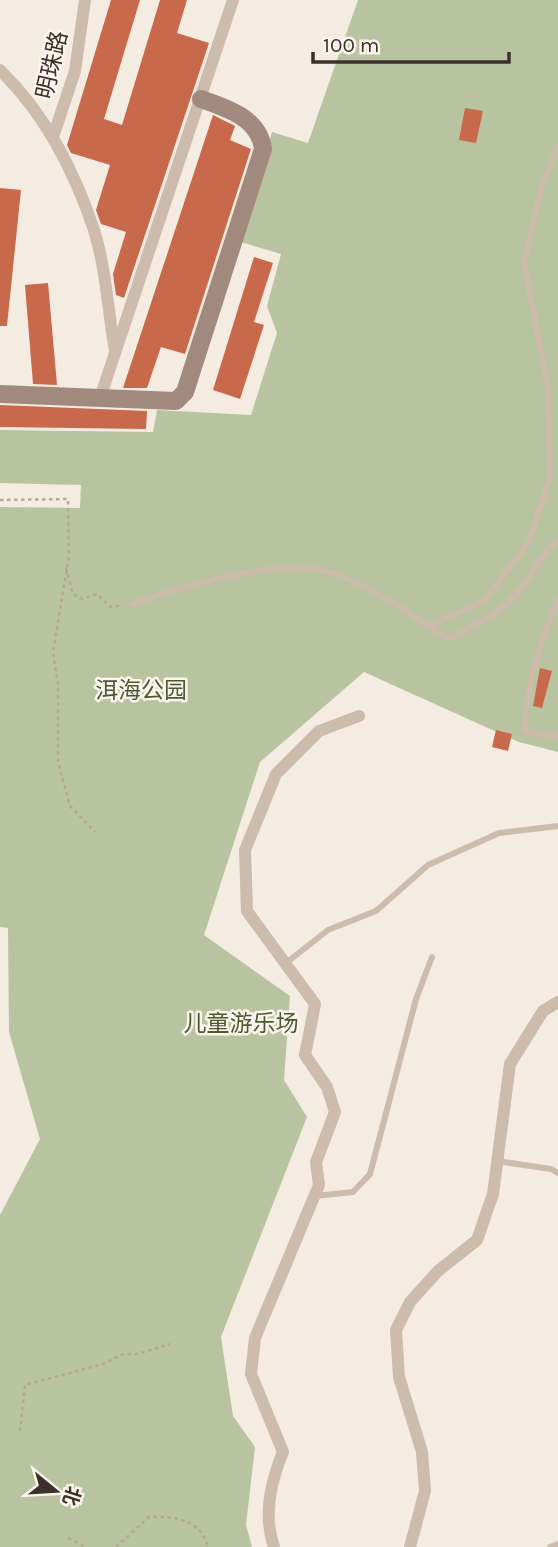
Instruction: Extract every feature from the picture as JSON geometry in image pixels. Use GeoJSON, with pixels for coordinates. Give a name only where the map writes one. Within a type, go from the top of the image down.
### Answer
{"type":"FeatureCollection","features":[{"type":"Feature","properties":{"kind":"street","name":"明珠路"},"geometry":{"type":"LineString","coordinates":[[53,137],[75,71],[85,0]]}},
{"type":"Feature","properties":{"kind":"street"},"geometry":{"type":"LineString","coordinates":[[100,398],[233,0]]}},
{"type":"Feature","properties":{"kind":"street"},"geometry":{"type":"LineString","coordinates":[[0,70],[25,95],[62,150],[94,232],[116,355]]}},
{"type":"Feature","properties":{"kind":"street"},"geometry":{"type":"LineString","coordinates":[[0,394],[176,401],[185,392],[263,149],[260,135],[245,118],[201,99]]}},
{"type":"Feature","properties":{"kind":"street"},"geometry":{"type":"LineString","coordinates":[[274,1547],[268,1530],[273,1478],[284,1452],[251,1374],[255,1338],[319,1185],[316,1162],[335,1112],[327,1087],[305,1055],[315,1004],[247,911],[245,850],[276,774],[319,731],[359,716]]}},
{"type":"Feature","properties":{"kind":"street"},"geometry":{"type":"LineString","coordinates":[[410,1547],[425,1491],[422,1452],[399,1377],[396,1330],[410,1301],[438,1271],[477,1240],[493,1194],[510,1064],[543,1011],[558,1002]]}},
{"type":"Feature","properties":{"kind":"lane"},"geometry":{"type":"LineString","coordinates":[[428,626],[484,601],[529,542],[550,476],[548,387],[524,262],[542,185],[558,145]]}},
{"type":"Feature","properties":{"kind":"lane"},"geometry":{"type":"LineString","coordinates":[[133,604],[192,583],[293,568],[331,573],[379,596],[449,639],[496,614],[524,586],[549,547],[558,540]]}},
{"type":"Feature","properties":{"kind":"lane"},"geometry":{"type":"LineString","coordinates":[[558,600],[541,639],[529,687],[525,731],[558,737]]}},
{"type":"Feature","properties":{"kind":"lane"},"geometry":{"type":"LineString","coordinates":[[286,963],[328,930],[376,911],[428,865],[499,833],[558,826]]}},
{"type":"Feature","properties":{"kind":"lane"},"geometry":{"type":"LineString","coordinates":[[315,1196],[352,1192],[370,1174],[416,999],[432,957]]}},
{"type":"Feature","properties":{"kind":"lane"},"geometry":{"type":"LineString","coordinates":[[497,1161],[551,1169],[558,1173]]}},
{"type":"Feature","properties":{"kind":"lane"},"geometry":{"type":"LineString","coordinates":[[550,1547],[558,1544]]}},
{"type":"Feature","properties":{"kind":"path"},"geometry":{"type":"LineString","coordinates":[[0,500],[68,499],[66,549],[69,556],[65,566],[61,611],[52,652],[58,684],[58,762],[70,806],[95,832]]}},
{"type":"Feature","properties":{"kind":"path"},"geometry":{"type":"LineString","coordinates":[[65,566],[73,594],[82,599],[97,594],[110,607],[133,604]]}},
{"type":"Feature","properties":{"kind":"path"},"geometry":{"type":"LineString","coordinates":[[20,1431],[25,1385],[103,1364],[123,1354],[138,1354],[170,1344]]}},
{"type":"Feature","properties":{"kind":"path"},"geometry":{"type":"LineString","coordinates":[[116,1547],[149,1517],[172,1516],[192,1523],[205,1535],[208,1547]]}},
{"type":"Feature","properties":{"kind":"path"},"geometry":{"type":"LineString","coordinates":[[68,1538],[86,1547]]}},
{"type":"Feature","properties":{"kind":"green space","name":"洱海公园"},"geometry":{"type":"Polygon","coordinates":[[[358,0],[558,0],[558,752],[519,742],[364,672],[260,762],[204,935],[290,996],[284,1080],[307,1117],[221,1337],[233,1416],[255,1447],[246,1525],[252,1547],[0,1547],[0,1215],[40,1139],[9,1032],[8,928],[0,927],[0,507],[80,508],[81,485],[0,483],[0,430],[153,432],[157,410],[251,415],[277,333],[267,306],[281,254],[241,242],[272,132],[308,143],[358,0]]]}},
{"type":"Feature","properties":{"kind":"building"},"geometry":{"type":"Polygon","coordinates":[[[111,0],[140,0],[104,119],[122,125],[160,0],[187,0],[177,33],[209,43],[124,298],[116,295],[113,274],[126,232],[101,224],[96,210],[110,165],[71,153],[67,145],[111,0]]]}},
{"type":"Feature","properties":{"kind":"building"},"geometry":{"type":"Polygon","coordinates":[[[465,108],[483,111],[476,143],[459,140],[465,108]]]}},
{"type":"Feature","properties":{"kind":"building"},"geometry":{"type":"Polygon","coordinates":[[[213,115],[235,126],[230,140],[251,149],[185,354],[161,347],[147,388],[123,388],[213,115]]]}},
{"type":"Feature","properties":{"kind":"building"},"geometry":{"type":"Polygon","coordinates":[[[0,188],[21,190],[7,326],[0,326],[0,188]]]}},
{"type":"Feature","properties":{"kind":"building"},"geometry":{"type":"Polygon","coordinates":[[[254,257],[273,263],[254,322],[264,325],[240,399],[213,390],[254,257]]]}},
{"type":"Feature","properties":{"kind":"building"},"geometry":{"type":"Polygon","coordinates":[[[48,283],[57,385],[33,384],[25,285],[48,283]]]}},
{"type":"Feature","properties":{"kind":"building"},"geometry":{"type":"Polygon","coordinates":[[[0,405],[147,411],[146,429],[0,427],[0,405]]]}},
{"type":"Feature","properties":{"kind":"building"},"geometry":{"type":"Polygon","coordinates":[[[540,668],[552,671],[542,708],[533,706],[540,668]]]}},
{"type":"Feature","properties":{"kind":"building"},"geometry":{"type":"Polygon","coordinates":[[[496,730],[512,734],[508,751],[492,747],[496,730]]]}},
{"type":"Feature","properties":{"kind":"park label","name":"儿童游乐场"},"geometry":{"type":"Point","coordinates":[241,1023]}}]}
